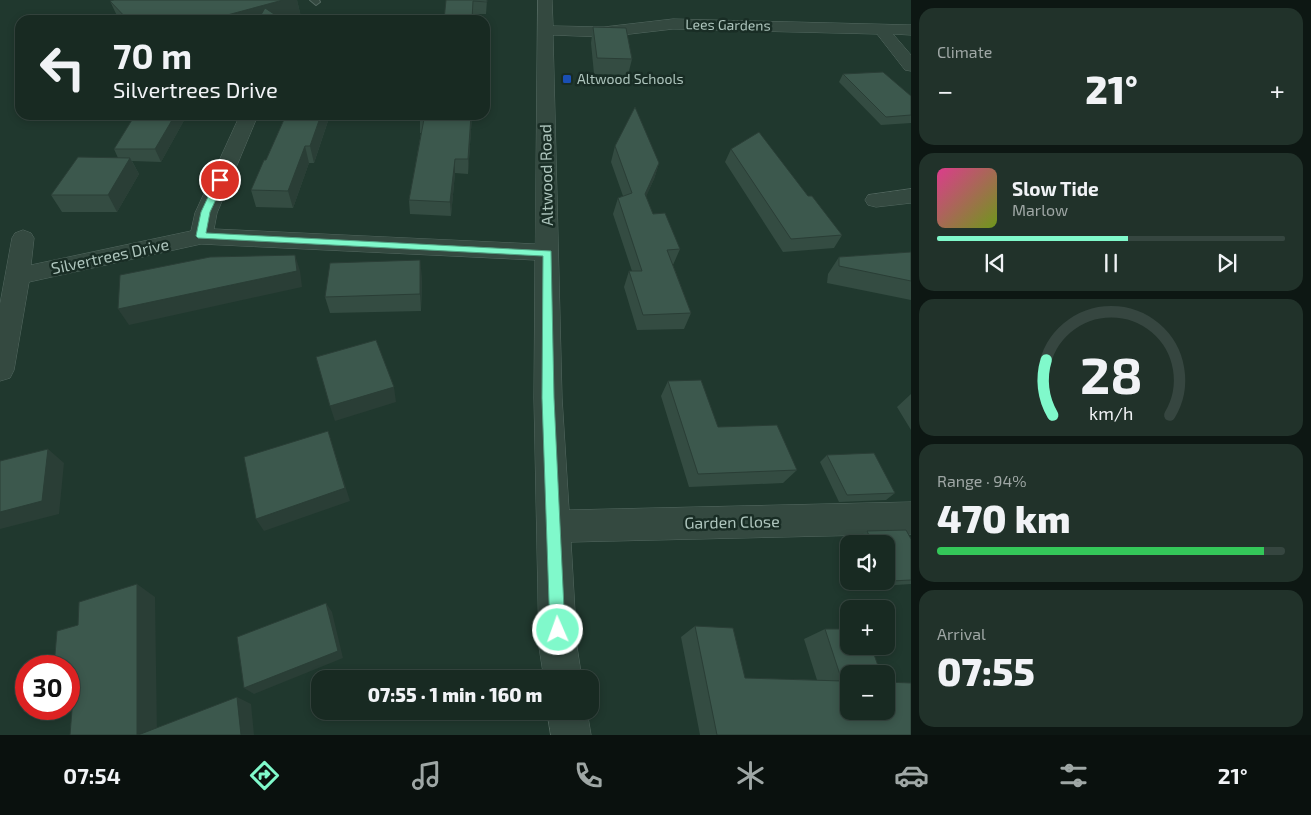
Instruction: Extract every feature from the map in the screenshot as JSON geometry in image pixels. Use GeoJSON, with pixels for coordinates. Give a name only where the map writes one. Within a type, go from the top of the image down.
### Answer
{"type":"FeatureCollection","features":[{"type":"Feature","properties":{"kind":"street","name":"Altwood Road"},"geometry":{"type":"LineString","coordinates":[[545,0],[548,398],[558,648],[562,670]]}},
{"type":"Feature","properties":{"kind":"street","name":"Lees Gardens"},"geometry":{"type":"LineString","coordinates":[[545,30],[604,32],[673,24],[911,30]]}},
{"type":"Feature","properties":{"kind":"street"},"geometry":{"type":"LineString","coordinates":[[880,28],[911,66]]}},
{"type":"Feature","properties":{"kind":"street"},"geometry":{"type":"LineString","coordinates":[[201,236],[206,212],[247,120]]}},
{"type":"Feature","properties":{"kind":"street"},"geometry":{"type":"LineString","coordinates":[[876,200],[911,196]]}},
{"type":"Feature","properties":{"kind":"street","name":"Silvertrees Drive"},"geometry":{"type":"LineString","coordinates":[[18,276],[201,236],[548,253]]}},
{"type":"Feature","properties":{"kind":"street"},"geometry":{"type":"LineString","coordinates":[[0,370],[18,276],[23,238]]}},
{"type":"Feature","properties":{"kind":"street","name":"Garden Close"},"geometry":{"type":"LineString","coordinates":[[554,526],[911,518]]}},
{"type":"Feature","properties":{"kind":"street"},"geometry":{"type":"LineString","coordinates":[[568,720],[571,735]]}},
{"type":"Feature","properties":{"kind":"building"},"geometry":{"type":"Polygon","coordinates":[[[283,0],[228,15],[123,15],[110,1],[283,0]]]}},
{"type":"Feature","properties":{"kind":"building"},"geometry":{"type":"Polygon","coordinates":[[[446,0],[487,0],[487,2],[473,1],[472,15],[444,15],[446,0]]]}},
{"type":"Feature","properties":{"kind":"building"},"geometry":{"type":"Polygon","coordinates":[[[265,8],[276,15],[261,15],[265,8]]]}},
{"type":"Feature","properties":{"kind":"building"},"geometry":{"type":"Polygon","coordinates":[[[593,27],[626,28],[632,59],[597,58],[593,27]]]}},
{"type":"Feature","properties":{"kind":"building"},"geometry":{"type":"Polygon","coordinates":[[[883,72],[911,96],[911,115],[886,117],[843,74],[883,72]]]}},
{"type":"Feature","properties":{"kind":"building"},"geometry":{"type":"Polygon","coordinates":[[[635,107],[659,163],[645,194],[653,214],[665,213],[680,249],[667,250],[691,313],[643,315],[629,271],[642,271],[618,198],[632,193],[615,146],[635,107]]]}},
{"type":"Feature","properties":{"kind":"building"},"geometry":{"type":"Polygon","coordinates":[[[132,120],[172,120],[155,149],[114,149],[132,120]]]}},
{"type":"Feature","properties":{"kind":"building"},"geometry":{"type":"Polygon","coordinates":[[[284,120],[319,120],[310,146],[305,146],[288,191],[251,190],[264,160],[266,160],[284,120]]]}},
{"type":"Feature","properties":{"kind":"building"},"geometry":{"type":"Polygon","coordinates":[[[424,120],[471,120],[468,159],[455,159],[450,202],[409,200],[424,120]]]}},
{"type":"Feature","properties":{"kind":"building"},"geometry":{"type":"Polygon","coordinates":[[[759,132],[808,196],[812,196],[842,235],[791,239],[731,149],[759,132]]]}},
{"type":"Feature","properties":{"kind":"building"},"geometry":{"type":"Polygon","coordinates":[[[78,157],[130,158],[108,195],[51,195],[78,157]]]}},
{"type":"Feature","properties":{"kind":"building"},"geometry":{"type":"Polygon","coordinates":[[[911,252],[911,281],[839,266],[839,257],[911,252]]]}},
{"type":"Feature","properties":{"kind":"building"},"geometry":{"type":"Polygon","coordinates":[[[295,255],[297,271],[118,309],[120,275],[210,257],[295,255]]]}},
{"type":"Feature","properties":{"kind":"building"},"geometry":{"type":"Polygon","coordinates":[[[420,260],[420,294],[325,297],[330,263],[420,260]]]}},
{"type":"Feature","properties":{"kind":"building"},"geometry":{"type":"Polygon","coordinates":[[[376,340],[394,387],[330,406],[316,357],[376,340]]]}},
{"type":"Feature","properties":{"kind":"building"},"geometry":{"type":"Polygon","coordinates":[[[701,380],[718,427],[777,425],[797,470],[698,474],[668,381],[701,380]]]}},
{"type":"Feature","properties":{"kind":"building"},"geometry":{"type":"Polygon","coordinates":[[[328,431],[345,488],[256,519],[244,457],[328,431]]]}},
{"type":"Feature","properties":{"kind":"building"},"geometry":{"type":"Polygon","coordinates":[[[48,449],[42,501],[0,512],[0,461],[48,449]]]}},
{"type":"Feature","properties":{"kind":"building"},"geometry":{"type":"Polygon","coordinates":[[[874,453],[895,493],[847,495],[827,455],[874,453]]]}},
{"type":"Feature","properties":{"kind":"building"},"geometry":{"type":"Polygon","coordinates":[[[906,530],[911,539],[911,580],[895,581],[895,535],[869,535],[867,531],[906,530]]]}},
{"type":"Feature","properties":{"kind":"building"},"geometry":{"type":"Polygon","coordinates":[[[137,584],[137,735],[70,735],[71,720],[80,720],[80,655],[55,655],[57,631],[78,625],[79,602],[137,584]]]}},
{"type":"Feature","properties":{"kind":"building"},"geometry":{"type":"Polygon","coordinates":[[[326,603],[338,651],[244,688],[237,637],[326,603]]]}},
{"type":"Feature","properties":{"kind":"building"},"geometry":{"type":"Polygon","coordinates":[[[695,626],[733,628],[745,678],[840,681],[840,720],[895,720],[895,682],[911,683],[911,735],[717,735],[695,626]]]}},
{"type":"Feature","properties":{"kind":"building"},"geometry":{"type":"Polygon","coordinates":[[[825,629],[840,629],[840,655],[874,655],[878,665],[840,665],[840,675],[825,629]]]}},
{"type":"Feature","properties":{"kind":"building"},"geometry":{"type":"Polygon","coordinates":[[[237,697],[241,735],[138,735],[237,697]]]}},
{"type":"Feature","properties":{"kind":"place","name":"Altwood Schools"},"geometry":{"type":"Point","coordinates":[567,79]}},
{"type":"Feature","properties":{"kind":"route"},"geometry":{"type":"LineString","coordinates":[[220,180],[206,212],[201,236],[548,253],[548,398],[558,630]]}}]}
